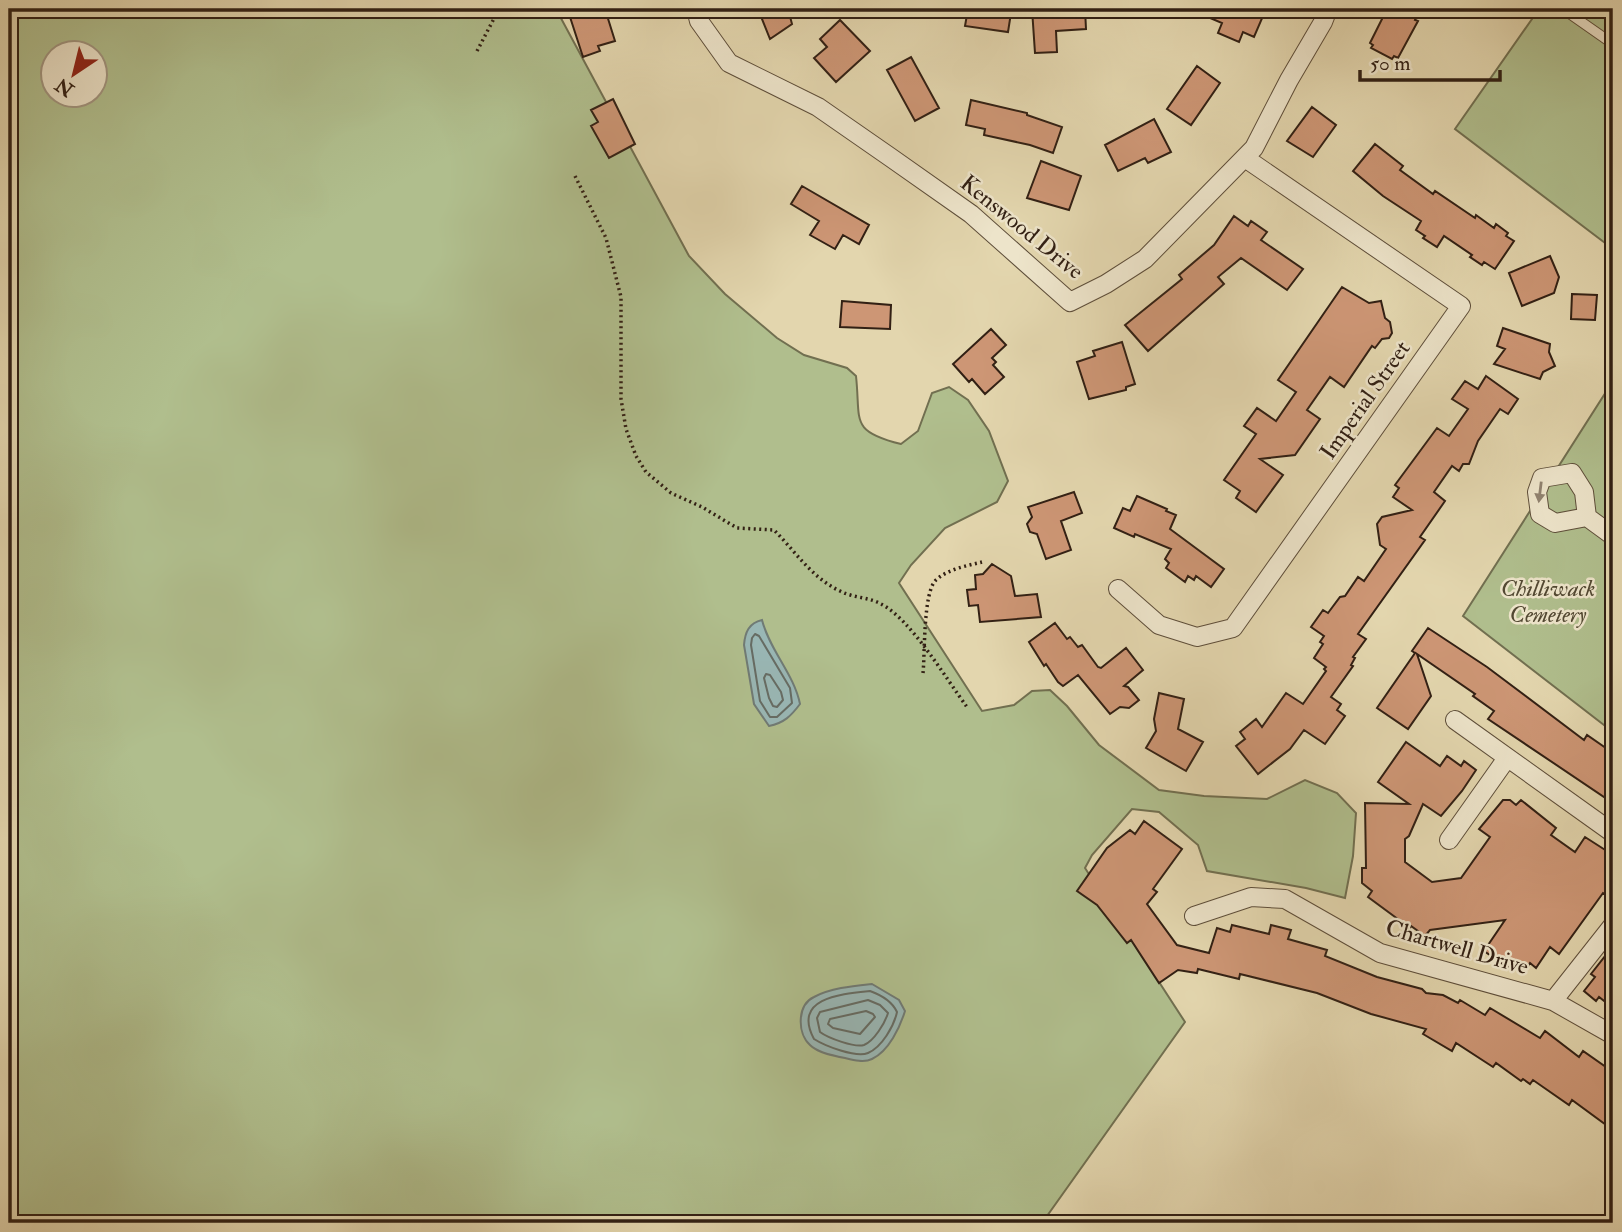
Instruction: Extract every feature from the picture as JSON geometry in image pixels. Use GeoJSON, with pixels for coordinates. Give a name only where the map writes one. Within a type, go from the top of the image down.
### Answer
{"type":"FeatureCollection","features":[{"type":"Feature","properties":{"kind":"street","name":"Kenswood Drive"},"geometry":{"type":"LineString","coordinates":[[696,9],[699,21],[729,63],[818,107],[910,171],[971,214],[1070,302],[1145,259],[1254,148],[1328,9]]}},
{"type":"Feature","properties":{"kind":"street","name":"Imperial Street"},"geometry":{"type":"LineString","coordinates":[[1118,589],[1158,625],[1197,637],[1233,628],[1461,306],[1245,158]]}},
{"type":"Feature","properties":{"kind":"street"},"geometry":{"type":"LineString","coordinates":[[1587,517],[1613,536]]}},
{"type":"Feature","properties":{"kind":"street"},"geometry":{"type":"LineString","coordinates":[[1455,720],[1613,833]]}},
{"type":"Feature","properties":{"kind":"street"},"geometry":{"type":"LineString","coordinates":[[1449,840],[1507,758]]}},
{"type":"Feature","properties":{"kind":"street","name":"Chartwell Drive"},"geometry":{"type":"LineString","coordinates":[[1194,916],[1251,897],[1285,899],[1380,953],[1553,1001],[1613,1035]]}},
{"type":"Feature","properties":{"kind":"street"},"geometry":{"type":"LineString","coordinates":[[1553,1001],[1613,925]]}},
{"type":"Feature","properties":{"kind":"lane"},"geometry":{"type":"LineString","coordinates":[[1563,9],[1613,44]]}},
{"type":"Feature","properties":{"kind":"path"},"geometry":{"type":"LineString","coordinates":[[477,51],[499,9]]}},
{"type":"Feature","properties":{"kind":"path"},"geometry":{"type":"LineString","coordinates":[[575,176],[606,238],[621,297],[621,399],[626,429],[636,456],[646,472],[671,493],[702,507],[737,528],[774,530],[809,569],[837,590],[855,598],[881,603],[900,618],[967,707]]}},
{"type":"Feature","properties":{"kind":"path"},"geometry":{"type":"LineString","coordinates":[[923,673],[927,603],[934,582],[956,568],[982,562]]}},
{"type":"Feature","properties":{"kind":"green space"},"geometry":{"type":"Polygon","coordinates":[[[9,9],[556,9],[689,256],[725,294],[777,338],[804,355],[847,368],[856,376],[861,422],[865,429],[873,434],[901,444],[918,431],[932,393],[949,387],[968,400],[989,431],[1008,481],[997,502],[945,528],[911,565],[899,583],[982,711],[1014,705],[1032,691],[1050,690],[1099,745],[1159,790],[1204,796],[1267,799],[1305,780],[1337,793],[1356,813],[1353,856],[1345,898],[1306,888],[1207,871],[1198,845],[1159,812],[1132,809],[1092,855],[1085,868],[1185,1022],[1042,1223],[9,1223],[9,9]]]}},
{"type":"Feature","properties":{"kind":"green space"},"geometry":{"type":"Polygon","coordinates":[[[1539,9],[1613,9],[1613,249],[1455,129],[1539,9]]]}},
{"type":"Feature","properties":{"kind":"green space","name":"Chilliwack Cemetery"},"geometry":{"type":"Polygon","coordinates":[[[1613,381],[1613,732],[1463,616],[1613,381]]]}},
{"type":"Feature","properties":{"kind":"water"},"geometry":{"type":"Polygon","coordinates":[[[762,620],[770,642],[793,683],[800,704],[787,718],[769,726],[754,704],[744,645],[748,629],[762,620]]]}},
{"type":"Feature","properties":{"kind":"water"},"geometry":{"type":"Polygon","coordinates":[[[872,984],[899,1000],[905,1011],[897,1031],[884,1050],[872,1059],[858,1061],[826,1054],[810,1045],[801,1027],[802,1013],[808,1001],[835,989],[872,984]]]}},
{"type":"Feature","properties":{"kind":"building"},"geometry":{"type":"Polygon","coordinates":[[[605,9],[615,41],[598,46],[600,51],[583,57],[570,17],[605,9]]]}},
{"type":"Feature","properties":{"kind":"building"},"geometry":{"type":"Polygon","coordinates":[[[758,9],[788,9],[792,24],[770,39],[758,9]]]}},
{"type":"Feature","properties":{"kind":"building"},"geometry":{"type":"Polygon","coordinates":[[[968,9],[1001,9],[1001,12],[1011,13],[1008,32],[965,26],[968,9]]]}},
{"type":"Feature","properties":{"kind":"building"},"geometry":{"type":"Polygon","coordinates":[[[1032,9],[1085,9],[1086,29],[1056,31],[1057,52],[1035,53],[1032,9]]]}},
{"type":"Feature","properties":{"kind":"building"},"geometry":{"type":"Polygon","coordinates":[[[1189,9],[1266,9],[1254,37],[1243,32],[1239,42],[1218,33],[1222,23],[1189,9]]]}},
{"type":"Feature","properties":{"kind":"building"},"geometry":{"type":"Polygon","coordinates":[[[1387,9],[1420,9],[1415,20],[1418,21],[1398,58],[1394,56],[1392,59],[1371,48],[1373,45],[1370,43],[1387,9]]]}},
{"type":"Feature","properties":{"kind":"building"},"geometry":{"type":"Polygon","coordinates":[[[840,20],[870,51],[836,82],[814,58],[827,47],[820,39],[840,20]]]}},
{"type":"Feature","properties":{"kind":"building"},"geometry":{"type":"Polygon","coordinates":[[[911,57],[939,108],[915,121],[887,70],[911,57]]]}},
{"type":"Feature","properties":{"kind":"building"},"geometry":{"type":"Polygon","coordinates":[[[1197,66],[1220,83],[1191,125],[1167,109],[1197,66]]]}},
{"type":"Feature","properties":{"kind":"building"},"geometry":{"type":"Polygon","coordinates":[[[613,99],[635,144],[609,158],[591,126],[598,122],[591,110],[613,99]]]}},
{"type":"Feature","properties":{"kind":"building"},"geometry":{"type":"Polygon","coordinates":[[[971,100],[1027,113],[1062,127],[1053,153],[984,135],[985,129],[966,125],[971,100]]]}},
{"type":"Feature","properties":{"kind":"building"},"geometry":{"type":"Polygon","coordinates":[[[1312,107],[1336,125],[1313,157],[1287,141],[1312,107]]]}},
{"type":"Feature","properties":{"kind":"building"},"geometry":{"type":"Polygon","coordinates":[[[1154,119],[1171,152],[1148,163],[1145,158],[1118,171],[1105,145],[1154,119]]]}},
{"type":"Feature","properties":{"kind":"building"},"geometry":{"type":"Polygon","coordinates":[[[1375,144],[1403,166],[1400,170],[1433,194],[1435,191],[1475,218],[1476,215],[1494,228],[1496,224],[1508,233],[1506,236],[1514,241],[1495,269],[1484,262],[1482,265],[1444,236],[1437,247],[1423,238],[1425,236],[1416,230],[1421,221],[1383,196],[1353,171],[1375,144]]]}},
{"type":"Feature","properties":{"kind":"building"},"geometry":{"type":"Polygon","coordinates":[[[1041,161],[1081,176],[1069,210],[1027,198],[1041,161]]]}},
{"type":"Feature","properties":{"kind":"building"},"geometry":{"type":"Polygon","coordinates":[[[802,186],[869,225],[859,244],[843,235],[835,249],[810,235],[819,221],[791,204],[802,186]]]}},
{"type":"Feature","properties":{"kind":"building"},"geometry":{"type":"Polygon","coordinates":[[[1234,216],[1248,226],[1251,221],[1267,232],[1261,240],[1303,269],[1287,290],[1241,258],[1218,277],[1224,284],[1148,351],[1125,325],[1182,279],[1179,275],[1214,245],[1234,216]]]}},
{"type":"Feature","properties":{"kind":"building"},"geometry":{"type":"Polygon","coordinates":[[[1550,256],[1559,277],[1554,293],[1522,306],[1509,273],[1550,256]]]}},
{"type":"Feature","properties":{"kind":"building"},"geometry":{"type":"Polygon","coordinates":[[[1342,287],[1369,303],[1381,301],[1392,333],[1389,338],[1382,339],[1375,348],[1372,346],[1344,387],[1330,377],[1307,410],[1320,419],[1295,455],[1260,459],[1283,475],[1256,512],[1236,498],[1240,491],[1224,480],[1256,434],[1244,426],[1257,408],[1276,421],[1296,392],[1278,380],[1342,287]]]}},
{"type":"Feature","properties":{"kind":"building"},"geometry":{"type":"Polygon","coordinates":[[[1572,294],[1597,295],[1595,320],[1571,319],[1572,294]]]}},
{"type":"Feature","properties":{"kind":"building"},"geometry":{"type":"Polygon","coordinates":[[[842,301],[891,305],[890,329],[840,327],[842,301]]]}},
{"type":"Feature","properties":{"kind":"building"},"geometry":{"type":"Polygon","coordinates":[[[1503,328],[1550,344],[1549,352],[1555,366],[1543,372],[1540,379],[1494,364],[1505,349],[1497,346],[1503,328]]]}},
{"type":"Feature","properties":{"kind":"building"},"geometry":{"type":"Polygon","coordinates":[[[991,329],[1006,345],[992,358],[996,362],[993,365],[1004,377],[985,394],[972,379],[969,382],[953,364],[991,329]]]}},
{"type":"Feature","properties":{"kind":"building"},"geometry":{"type":"Polygon","coordinates":[[[1122,342],[1135,384],[1126,387],[1126,390],[1089,399],[1077,362],[1095,356],[1093,351],[1122,342]]]}},
{"type":"Feature","properties":{"kind":"building"},"geometry":{"type":"Polygon","coordinates":[[[1486,376],[1518,399],[1508,414],[1500,409],[1478,441],[1469,464],[1463,464],[1459,471],[1452,466],[1434,492],[1445,501],[1420,537],[1425,540],[1358,634],[1366,639],[1353,657],[1353,666],[1331,697],[1341,704],[1337,710],[1345,716],[1325,744],[1304,730],[1290,749],[1258,774],[1236,746],[1245,739],[1240,732],[1256,719],[1262,727],[1286,693],[1303,704],[1326,671],[1326,667],[1314,658],[1323,644],[1320,642],[1324,636],[1311,627],[1323,610],[1328,613],[1340,597],[1345,596],[1358,577],[1364,581],[1386,549],[1380,545],[1377,524],[1382,517],[1412,510],[1393,497],[1399,488],[1395,485],[1437,428],[1449,436],[1468,409],[1452,399],[1465,381],[1478,389],[1486,376]]]}},
{"type":"Feature","properties":{"kind":"building"},"geometry":{"type":"Polygon","coordinates":[[[1074,492],[1082,513],[1061,521],[1071,550],[1046,559],[1037,534],[1030,532],[1027,524],[1032,517],[1028,507],[1074,492]]]}},
{"type":"Feature","properties":{"kind":"building"},"geometry":{"type":"Polygon","coordinates":[[[1137,496],[1176,515],[1170,529],[1224,569],[1211,587],[1196,576],[1194,580],[1188,576],[1185,582],[1166,568],[1169,563],[1165,559],[1171,549],[1114,528],[1123,508],[1130,511],[1137,496]]]}},
{"type":"Feature","properties":{"kind":"building"},"geometry":{"type":"Polygon","coordinates":[[[992,564],[1011,576],[1015,596],[1037,594],[1041,617],[980,622],[978,605],[969,606],[967,590],[976,589],[975,575],[983,574],[992,564]]]}},
{"type":"Feature","properties":{"kind":"building"},"geometry":{"type":"Polygon","coordinates":[[[1055,623],[1067,639],[1070,637],[1078,647],[1082,645],[1098,667],[1101,668],[1126,648],[1143,670],[1124,686],[1139,700],[1129,708],[1120,707],[1110,714],[1078,675],[1063,686],[1058,682],[1029,642],[1055,623]]]}},
{"type":"Feature","properties":{"kind":"building"},"geometry":{"type":"Polygon","coordinates":[[[1428,628],[1487,667],[1584,740],[1587,735],[1613,753],[1613,803],[1488,719],[1494,711],[1473,696],[1475,694],[1417,654],[1431,696],[1408,729],[1377,708],[1415,653],[1412,651],[1428,628]]]}},
{"type":"Feature","properties":{"kind":"building"},"geometry":{"type":"Polygon","coordinates":[[[1159,693],[1184,699],[1178,729],[1203,742],[1186,771],[1146,748],[1156,731],[1154,719],[1159,693]]]}},
{"type":"Feature","properties":{"kind":"building"},"geometry":{"type":"Polygon","coordinates":[[[1406,742],[1440,766],[1447,756],[1461,766],[1464,761],[1476,770],[1441,816],[1423,804],[1409,836],[1405,839],[1405,862],[1432,882],[1461,878],[1490,837],[1479,829],[1503,800],[1510,800],[1516,805],[1521,800],[1556,828],[1551,835],[1575,852],[1585,837],[1613,855],[1613,888],[1608,896],[1603,893],[1559,954],[1550,947],[1536,968],[1530,963],[1527,968],[1507,967],[1484,951],[1505,920],[1430,930],[1425,936],[1368,897],[1372,891],[1362,883],[1362,868],[1366,868],[1365,803],[1409,804],[1378,782],[1406,742]]]}},
{"type":"Feature","properties":{"kind":"building"},"geometry":{"type":"Polygon","coordinates":[[[1144,821],[1182,849],[1153,889],[1157,892],[1147,904],[1177,945],[1209,953],[1217,928],[1230,932],[1232,925],[1269,934],[1271,925],[1291,930],[1288,939],[1327,950],[1325,956],[1377,977],[1422,989],[1426,993],[1443,995],[1458,1003],[1460,1000],[1485,1015],[1490,1008],[1540,1038],[1545,1031],[1579,1057],[1583,1051],[1613,1072],[1613,1130],[1572,1100],[1569,1105],[1533,1080],[1530,1084],[1523,1079],[1521,1081],[1496,1063],[1493,1067],[1456,1043],[1452,1051],[1423,1034],[1426,1029],[1371,1014],[1317,993],[1240,974],[1239,979],[1198,969],[1197,973],[1178,970],[1159,983],[1131,940],[1127,943],[1097,905],[1077,891],[1107,848],[1130,830],[1135,834],[1144,821]]]}},
{"type":"Feature","properties":{"kind":"building"},"geometry":{"type":"Polygon","coordinates":[[[1613,946],[1613,1008],[1599,997],[1596,1001],[1584,991],[1595,977],[1591,974],[1613,946]]]}}]}
